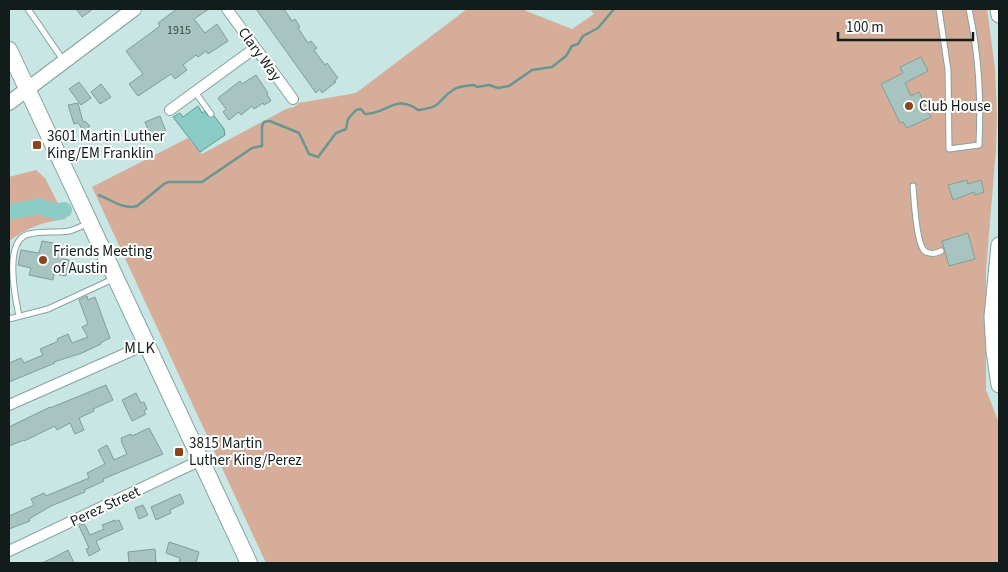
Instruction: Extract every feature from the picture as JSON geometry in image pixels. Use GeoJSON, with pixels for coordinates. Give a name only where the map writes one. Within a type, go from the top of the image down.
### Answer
{"type":"FeatureCollection","features":[{"type":"Feature","properties":{"kind":"main road"},"geometry":{"type":"LineString","coordinates":[[998,9],[999,14]]}},
{"type":"Feature","properties":{"kind":"main road"},"geometry":{"type":"LineString","coordinates":[[9,50],[250,563]]}},
{"type":"Feature","properties":{"kind":"main road"},"geometry":{"type":"LineString","coordinates":[[999,244],[992,317],[999,385]]}},
{"type":"Feature","properties":{"kind":"street"},"geometry":{"type":"LineString","coordinates":[[9,103],[134,9]]}},
{"type":"Feature","properties":{"kind":"street","name":"Clary Way"},"geometry":{"type":"LineString","coordinates":[[227,9],[293,99]]}},
{"type":"Feature","properties":{"kind":"street"},"geometry":{"type":"LineString","coordinates":[[170,110],[255,48]]}},
{"type":"Feature","properties":{"kind":"street"},"geometry":{"type":"LineString","coordinates":[[9,405],[147,344]]}},
{"type":"Feature","properties":{"kind":"street","name":"Perez Street"},"geometry":{"type":"LineString","coordinates":[[9,551],[201,460]]}},
{"type":"Feature","properties":{"kind":"lane"},"geometry":{"type":"LineString","coordinates":[[28,9],[65,62]]}},
{"type":"Feature","properties":{"kind":"lane"},"geometry":{"type":"LineString","coordinates":[[939,9],[948,70],[949,149],[979,145],[981,96],[976,40],[969,9]]}},
{"type":"Feature","properties":{"kind":"lane"},"geometry":{"type":"LineString","coordinates":[[195,92],[211,114]]}},
{"type":"Feature","properties":{"kind":"lane"},"geometry":{"type":"LineString","coordinates":[[913,186],[922,249],[928,253],[942,251]]}},
{"type":"Feature","properties":{"kind":"lane"},"geometry":{"type":"LineString","coordinates":[[19,316],[14,296],[12,269],[16,245],[20,238],[28,234],[71,231],[90,223]]}},
{"type":"Feature","properties":{"kind":"lane"},"geometry":{"type":"LineString","coordinates":[[9,319],[48,309],[116,278]]}},
{"type":"Feature","properties":{"kind":"shaded area"},"geometry":{"type":"Polygon","coordinates":[[[467,9],[524,9],[572,29],[594,14],[590,9],[987,9],[995,68],[997,117],[986,270],[986,390],[999,423],[999,563],[266,563],[92,187],[188,138],[202,154],[299,103],[356,93],[467,9]]]}},
{"type":"Feature","properties":{"kind":"shaded area"},"geometry":{"type":"Polygon","coordinates":[[[36,170],[45,178],[66,219],[36,226],[9,241],[9,177],[36,170]]]}},
{"type":"Feature","properties":{"kind":"water"},"geometry":{"type":"Polygon","coordinates":[[[198,106],[202,113],[205,111],[208,116],[212,113],[224,129],[225,135],[200,152],[173,117],[180,113],[183,117],[198,106]]]}},
{"type":"Feature","properties":{"kind":"building"},"geometry":{"type":"Polygon","coordinates":[[[76,9],[93,9],[82,17],[76,9]]]}},
{"type":"Feature","properties":{"kind":"building"},"geometry":{"type":"Polygon","coordinates":[[[177,9],[209,9],[194,19],[205,33],[217,24],[228,41],[208,54],[206,51],[198,57],[196,55],[183,65],[187,70],[175,79],[171,74],[138,96],[129,84],[143,74],[126,51],[160,26],[158,23],[177,9]]]}},
{"type":"Feature","properties":{"kind":"building"},"geometry":{"type":"Polygon","coordinates":[[[256,9],[284,9],[292,21],[295,19],[300,27],[298,28],[308,43],[311,41],[317,48],[314,50],[338,78],[334,81],[336,82],[322,93],[320,89],[316,93],[256,9]]]}},
{"type":"Feature","properties":{"kind":"building","name":"Club House"},"geometry":{"type":"Polygon","coordinates":[[[921,57],[928,71],[905,83],[911,96],[919,92],[931,117],[907,128],[903,122],[900,123],[881,84],[903,73],[900,67],[921,57]]]}},
{"type":"Feature","properties":{"kind":"building"},"geometry":{"type":"Polygon","coordinates":[[[256,75],[271,101],[264,105],[263,103],[254,109],[252,106],[241,115],[239,112],[229,120],[223,112],[226,109],[218,98],[240,81],[242,84],[256,75]]]}},
{"type":"Feature","properties":{"kind":"building"},"geometry":{"type":"Polygon","coordinates":[[[79,82],[91,98],[81,105],[69,89],[79,82]]]}},
{"type":"Feature","properties":{"kind":"building"},"geometry":{"type":"Polygon","coordinates":[[[101,84],[111,97],[100,104],[91,92],[101,84]]]}},
{"type":"Feature","properties":{"kind":"building"},"geometry":{"type":"Polygon","coordinates":[[[78,103],[83,122],[85,121],[90,126],[86,130],[86,134],[78,123],[74,124],[68,105],[78,103]]]}},
{"type":"Feature","properties":{"kind":"building"},"geometry":{"type":"Polygon","coordinates":[[[160,116],[166,132],[151,137],[145,122],[160,116]]]}},
{"type":"Feature","properties":{"kind":"building"},"geometry":{"type":"Polygon","coordinates":[[[967,180],[968,184],[981,180],[984,192],[975,195],[974,192],[953,200],[948,185],[967,180]]]}},
{"type":"Feature","properties":{"kind":"building"},"geometry":{"type":"Polygon","coordinates":[[[968,233],[975,259],[949,266],[942,241],[968,233]]]}},
{"type":"Feature","properties":{"kind":"building","name":"Friends Meeting of Austin"},"geometry":{"type":"Polygon","coordinates":[[[42,241],[58,244],[57,250],[63,259],[69,260],[66,276],[54,274],[53,280],[29,275],[31,268],[18,265],[21,250],[39,253],[42,241]]]}},
{"type":"Feature","properties":{"kind":"building"},"geometry":{"type":"Polygon","coordinates":[[[87,296],[88,300],[95,297],[110,338],[82,353],[54,362],[9,382],[9,363],[21,358],[24,363],[43,355],[40,349],[68,334],[72,343],[88,337],[82,327],[88,324],[79,300],[87,296]]]}},
{"type":"Feature","properties":{"kind":"building"},"geometry":{"type":"Polygon","coordinates":[[[106,385],[113,400],[79,418],[84,430],[75,434],[70,423],[57,430],[55,426],[9,446],[9,427],[50,407],[106,385]]]}},
{"type":"Feature","properties":{"kind":"building"},"geometry":{"type":"Polygon","coordinates":[[[136,393],[141,403],[144,402],[147,409],[144,411],[146,414],[132,421],[122,400],[136,393]]]}},
{"type":"Feature","properties":{"kind":"building"},"geometry":{"type":"Polygon","coordinates":[[[149,428],[163,454],[103,479],[104,481],[84,490],[85,492],[51,506],[29,519],[30,521],[9,529],[9,516],[34,505],[31,499],[44,493],[46,496],[89,478],[87,473],[105,464],[98,450],[107,445],[114,460],[127,454],[121,438],[131,434],[132,436],[149,428]]]}},
{"type":"Feature","properties":{"kind":"building"},"geometry":{"type":"Polygon","coordinates":[[[180,494],[184,503],[170,510],[171,513],[156,520],[151,507],[180,494]]]}},
{"type":"Feature","properties":{"kind":"building"},"geometry":{"type":"Polygon","coordinates":[[[143,505],[148,515],[139,519],[135,508],[143,505]]]}},
{"type":"Feature","properties":{"kind":"building"},"geometry":{"type":"Polygon","coordinates":[[[115,520],[115,522],[119,520],[123,529],[96,541],[100,550],[89,556],[86,549],[89,548],[79,526],[84,523],[90,535],[104,529],[102,525],[115,520]]]}},
{"type":"Feature","properties":{"kind":"building"},"geometry":{"type":"Polygon","coordinates":[[[169,542],[199,552],[196,563],[179,563],[180,558],[166,553],[169,542]]]}},
{"type":"Feature","properties":{"kind":"building"},"geometry":{"type":"Polygon","coordinates":[[[155,549],[156,563],[129,563],[128,552],[155,549]]]}},
{"type":"Feature","properties":{"kind":"building"},"geometry":{"type":"Polygon","coordinates":[[[68,550],[74,563],[42,563],[57,556],[68,550]]]}},
{"type":"Feature","properties":{"kind":"waterway"},"geometry":{"type":"LineString","coordinates":[[99,195],[118,204],[132,207],[137,206],[168,182],[202,182],[252,148],[262,146],[262,126],[264,122],[270,121],[299,133],[309,154],[318,157],[336,133],[346,129],[348,119],[356,110],[361,109],[365,114],[372,113],[397,104],[410,105],[418,110],[426,109],[436,105],[458,88],[474,85],[477,87],[489,85],[498,88],[509,86],[532,70],[552,67],[566,56],[572,46],[578,44],[583,36],[598,28],[614,9]]}},
{"type":"Feature","properties":{"kind":"waterway"},"geometry":{"type":"LineString","coordinates":[[9,212],[39,206],[56,212],[64,210]]}},
{"type":"Feature","properties":{"kind":"place","name":"Club House"},"geometry":{"type":"Point","coordinates":[909,106]}},
{"type":"Feature","properties":{"kind":"place","name":"3601 Martin Luther King/EM Franklin"},"geometry":{"type":"Point","coordinates":[37,145]}},
{"type":"Feature","properties":{"kind":"place","name":"Friends Meeting of Austin"},"geometry":{"type":"Point","coordinates":[43,260]}},
{"type":"Feature","properties":{"kind":"place","name":"3815 Martin Luther King/Perez"},"geometry":{"type":"Point","coordinates":[179,452]}},
{"type":"Feature","properties":{"kind":"district","name":"MLK"},"geometry":{"type":"Point","coordinates":[140,347]}}]}
